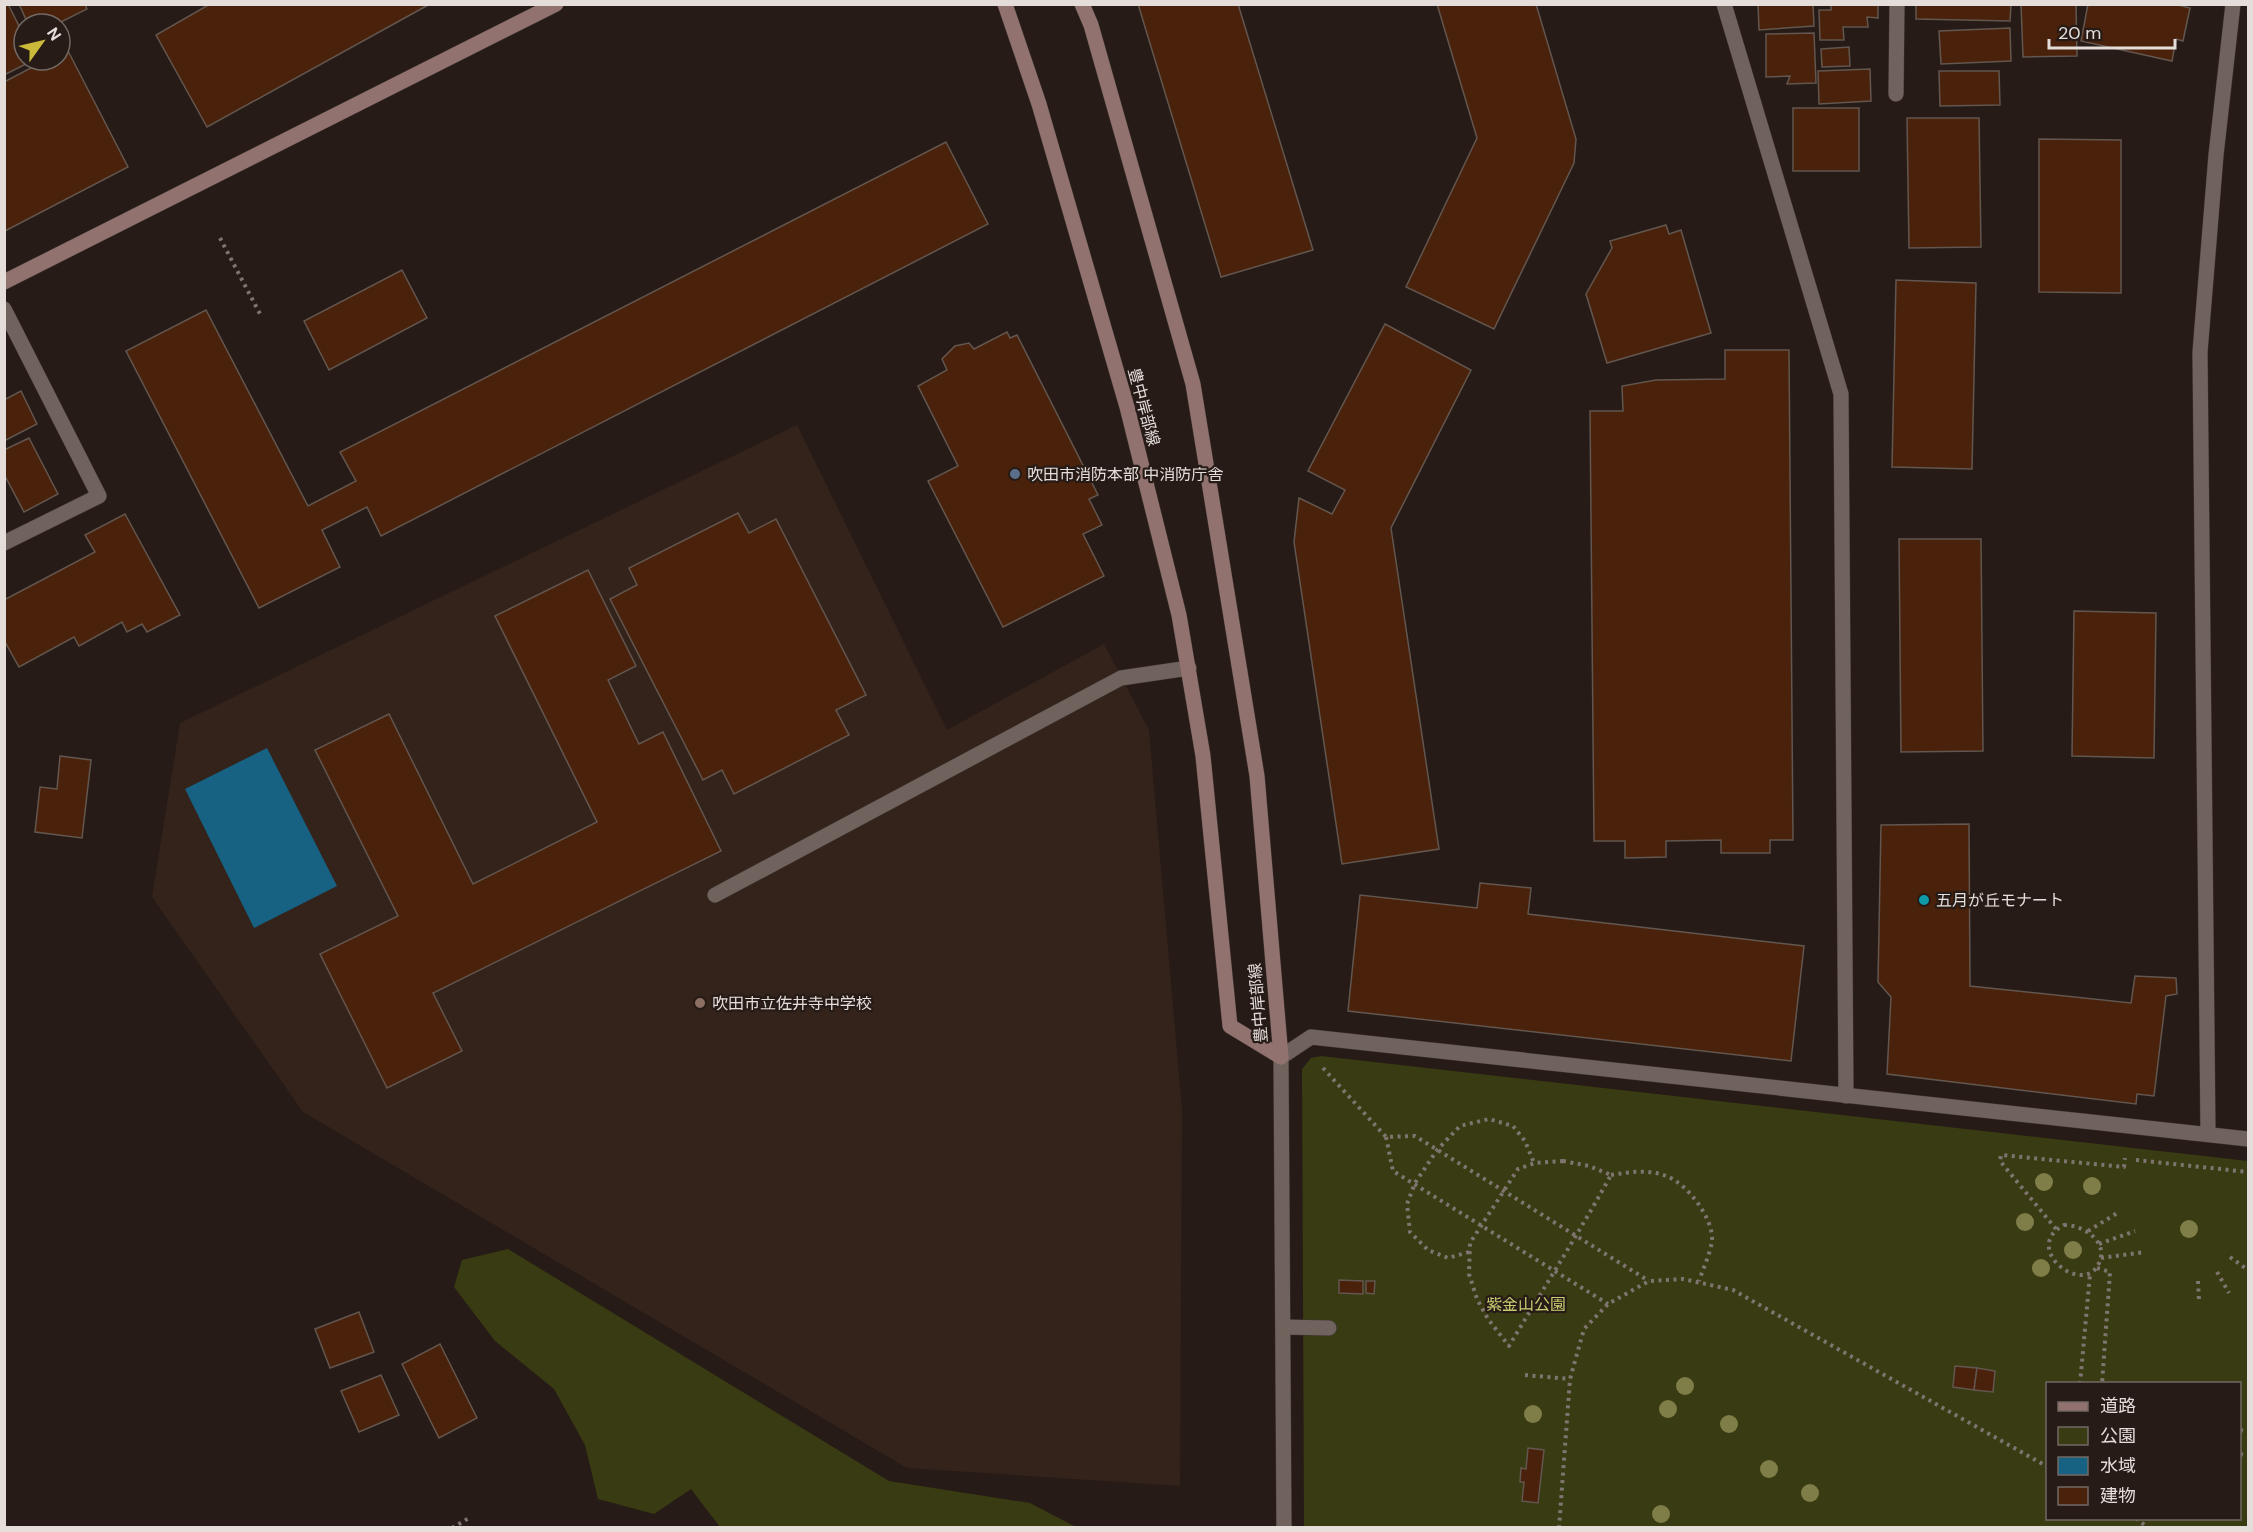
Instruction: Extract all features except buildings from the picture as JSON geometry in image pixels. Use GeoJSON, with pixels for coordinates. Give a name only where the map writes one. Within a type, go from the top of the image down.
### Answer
{"type":"FeatureCollection","features":[{"type":"Feature","properties":{"kind":"street"},"geometry":{"type":"LineString","coordinates":[[4,282],[556,4]]}},
{"type":"Feature","properties":{"kind":"street","name":"豊中岸部線"},"geometry":{"type":"LineString","coordinates":[[1005,4],[1039,104],[1127,407],[1179,615],[1203,756],[1230,1026],[1281,1057]]}},
{"type":"Feature","properties":{"kind":"street","name":"豊中岸部線"},"geometry":{"type":"LineString","coordinates":[[1082,4],[1091,26],[1193,384],[1257,776],[1281,1057]]}},
{"type":"Feature","properties":{"kind":"street"},"geometry":{"type":"LineString","coordinates":[[1724,4],[1841,394],[1845,1096]]}},
{"type":"Feature","properties":{"kind":"street"},"geometry":{"type":"LineString","coordinates":[[1896,94],[1897,4]]}},
{"type":"Feature","properties":{"kind":"street"},"geometry":{"type":"LineString","coordinates":[[2208,1133],[2200,352],[2216,155],[2233,4]]}},
{"type":"Feature","properties":{"kind":"street"},"geometry":{"type":"LineString","coordinates":[[4,309],[99,496],[4,543]]}},
{"type":"Feature","properties":{"kind":"street"},"geometry":{"type":"LineString","coordinates":[[715,895],[1121,678],[1189,668]]}},
{"type":"Feature","properties":{"kind":"street"},"geometry":{"type":"LineString","coordinates":[[1284,1527],[1281,1057],[1311,1037],[2248,1139]]}},
{"type":"Feature","properties":{"kind":"street"},"geometry":{"type":"LineString","coordinates":[[1283,1327],[1329,1328]]}},
{"type":"Feature","properties":{"kind":"path"},"geometry":{"type":"LineString","coordinates":[[220,238],[260,314]]}},
{"type":"Feature","properties":{"kind":"path"},"geometry":{"type":"LineString","coordinates":[[1316,1062],[1386,1137],[1393,1171],[1608,1304]]}},
{"type":"Feature","properties":{"kind":"path"},"geometry":{"type":"LineString","coordinates":[[1469,1252],[1448,1258],[1428,1250],[1410,1232],[1407,1204],[1415,1183],[1437,1150],[1460,1126],[1490,1119],[1513,1126],[1525,1141],[1534,1163]]}},
{"type":"Feature","properties":{"kind":"path"},"geometry":{"type":"LineString","coordinates":[[1386,1137],[1415,1136],[1649,1281]]}},
{"type":"Feature","properties":{"kind":"path"},"geometry":{"type":"LineString","coordinates":[[2056,1229],[2000,1161],[2001,1155],[2124,1167],[2125,1158]]}},
{"type":"Feature","properties":{"kind":"path"},"geometry":{"type":"LineString","coordinates":[[1611,1175],[1577,1237],[1554,1269],[1509,1346],[1488,1319],[1477,1299],[1469,1274],[1470,1244],[1518,1169],[1534,1163],[1563,1161],[1589,1166],[1611,1175],[1638,1171],[1667,1176],[1684,1188],[1704,1211],[1712,1240],[1699,1281]]}},
{"type":"Feature","properties":{"kind":"path"},"geometry":{"type":"LineString","coordinates":[[2088,1231],[2119,1212]]}},
{"type":"Feature","properties":{"kind":"path"},"geometry":{"type":"LineString","coordinates":[[2064,1225],[2075,1225],[2088,1231],[2099,1244],[2101,1258],[2097,1268],[2090,1274],[2079,1275],[2066,1272],[2054,1260],[2048,1248],[2056,1229],[2064,1225]]}},
{"type":"Feature","properties":{"kind":"path"},"geometry":{"type":"LineString","coordinates":[[2099,1244],[2135,1231]]}},
{"type":"Feature","properties":{"kind":"path"},"geometry":{"type":"LineString","coordinates":[[2101,1258],[2145,1252]]}},
{"type":"Feature","properties":{"kind":"path"},"geometry":{"type":"LineString","coordinates":[[2230,1257],[2248,1270]]}},
{"type":"Feature","properties":{"kind":"path"},"geometry":{"type":"LineString","coordinates":[[2097,1268],[2110,1272],[2102,1382]]}},
{"type":"Feature","properties":{"kind":"path"},"geometry":{"type":"LineString","coordinates":[[2217,1272],[2229,1293]]}},
{"type":"Feature","properties":{"kind":"path"},"geometry":{"type":"LineString","coordinates":[[2080,1382],[2090,1274]]}},
{"type":"Feature","properties":{"kind":"path"},"geometry":{"type":"LineString","coordinates":[[1559,1527],[1570,1379],[1584,1329],[1608,1304],[1649,1281],[1683,1279],[1733,1290],[2046,1466]]}},
{"type":"Feature","properties":{"kind":"path"},"geometry":{"type":"LineString","coordinates":[[2198,1281],[2199,1301]]}},
{"type":"Feature","properties":{"kind":"path"},"geometry":{"type":"LineString","coordinates":[[1525,1375],[1570,1379]]}},
{"type":"Feature","properties":{"kind":"path"},"geometry":{"type":"LineString","coordinates":[[452,1527],[469,1518]]}},
{"type":"Feature","properties":{"kind":"shaded area","name":"吹田市立佐井寺中学校"},"geometry":{"type":"Polygon","coordinates":[[[797,425],[947,730],[1104,644],[1149,730],[1182,1109],[1180,1486],[907,1468],[303,1112],[152,897],[180,723],[797,425]]]}},
{"type":"Feature","properties":{"kind":"green space","name":"紫金山公園"},"geometry":{"type":"Polygon","coordinates":[[[1321,1056],[2248,1161],[2248,1527],[1304,1527],[1302,1069],[1311,1058],[1321,1056]]]}},
{"type":"Feature","properties":{"kind":"green space"},"geometry":{"type":"Polygon","coordinates":[[[508,1249],[889,1481],[1030,1503],[1076,1527],[720,1527],[691,1489],[654,1514],[598,1499],[585,1445],[554,1389],[495,1341],[454,1287],[462,1260],[508,1249]]]}},
{"type":"Feature","properties":{"kind":"water"},"geometry":{"type":"Polygon","coordinates":[[[267,748],[337,886],[254,928],[185,789],[267,748]]]}},
{"type":"Feature","properties":{"kind":"place","name":"吹田市消防本部 中消防庁舎"},"geometry":{"type":"Point","coordinates":[1015,474]}},
{"type":"Feature","properties":{"kind":"place","name":"五月が丘モナート"},"geometry":{"type":"Point","coordinates":[1924,900]}},
{"type":"Feature","properties":{"kind":"place","name":"吹田市立佐井寺中学校"},"geometry":{"type":"Point","coordinates":[700,1003]}}]}
